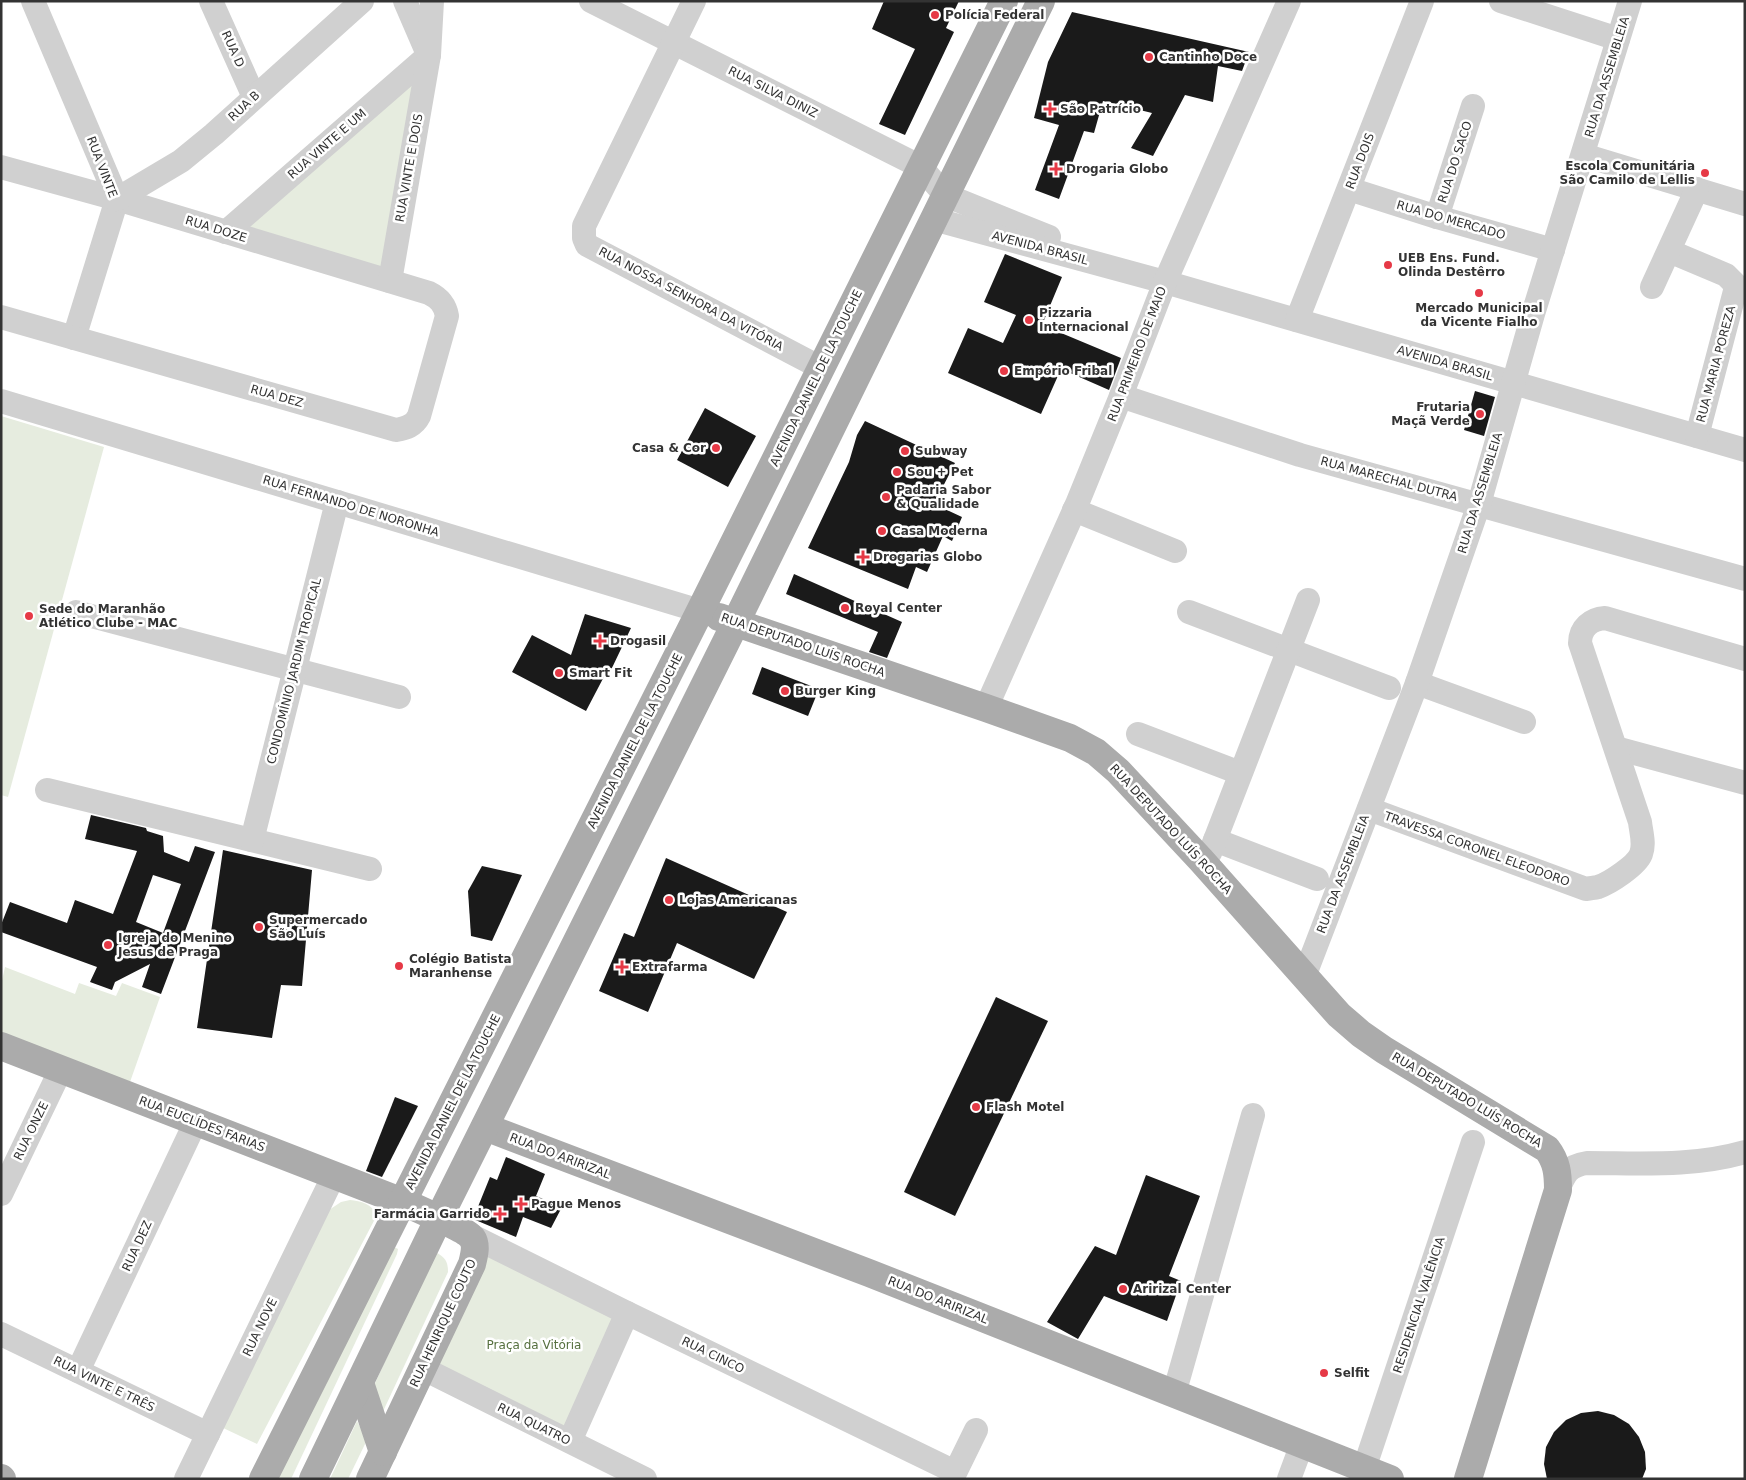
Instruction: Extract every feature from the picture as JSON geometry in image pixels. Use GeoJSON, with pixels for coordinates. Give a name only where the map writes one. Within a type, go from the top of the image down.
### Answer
{"type":"FeatureCollection","features":[{"type":"Feature","properties":{"kind":"main road","name":"AVENIDA DANIEL DE LA TOUCHE"},"geometry":{"type":"LineString","coordinates":[[263,1479],[700,611],[1004,1]]}},
{"type":"Feature","properties":{"kind":"main road"},"geometry":{"type":"LineString","coordinates":[[314,1479],[439,1218],[736,622],[1041,1]]}},
{"type":"Feature","properties":{"kind":"main road"},"geometry":{"type":"LineString","coordinates":[[905,200],[945,195]]}},
{"type":"Feature","properties":{"kind":"main road","name":"RUA DEPUTADO LUÍS ROCHA"},"geometry":{"type":"LineString","coordinates":[[700,611],[986,708],[1070,738],[1096,752],[1208,850],[1304,977],[1339,1015],[1384,1050],[1547,1149],[1556,1166],[1558,1190],[1468,1479]]}},
{"type":"Feature","properties":{"kind":"main road","name":"RUA EUCLÍDES FARIAS"},"geometry":{"type":"LineString","coordinates":[[1,1046],[403,1202]]}},
{"type":"Feature","properties":{"kind":"main road","name":"RUA DO ARIRIZAL"},"geometry":{"type":"LineString","coordinates":[[485,1127],[869,1273],[1390,1479]]}},
{"type":"Feature","properties":{"kind":"main road"},"geometry":{"type":"LineString","coordinates":[[403,1202],[439,1218],[472,1236]]}},
{"type":"Feature","properties":{"kind":"main road"},"geometry":{"type":"LineString","coordinates":[[388,1231],[398,1224],[416,1218],[439,1218]]}},
{"type":"Feature","properties":{"kind":"main road","name":"RUA HENRIQUE COUTO"},"geometry":{"type":"LineString","coordinates":[[370,1479],[472,1264],[475,1244],[472,1236]]}},
{"type":"Feature","properties":{"kind":"main road"},"geometry":{"type":"LineString","coordinates":[[360,1383],[383,1452]]}},
{"type":"Feature","properties":{"kind":"street","name":"RUA VINTE"},"geometry":{"type":"LineString","coordinates":[[32,1],[117,198],[74,338]]}},
{"type":"Feature","properties":{"kind":"street","name":"RUA D"},"geometry":{"type":"LineString","coordinates":[[211,1],[254,97]]}},
{"type":"Feature","properties":{"kind":"street","name":"RUA B"},"geometry":{"type":"LineString","coordinates":[[117,198],[181,161],[214,134],[362,1]]}},
{"type":"Feature","properties":{"kind":"street"},"geometry":{"type":"LineString","coordinates":[[405,1],[429,56]]}},
{"type":"Feature","properties":{"kind":"street","name":"RUA VINTE E DOIS"},"geometry":{"type":"LineString","coordinates":[[390,281],[429,56],[432,1]]}},
{"type":"Feature","properties":{"kind":"street","name":"RUA SILVA DINIZ"},"geometry":{"type":"LineString","coordinates":[[591,1],[921,167],[945,195]]}},
{"type":"Feature","properties":{"kind":"street","name":"RUA NOSSA SENHORA DA VITÓRIA"},"geometry":{"type":"LineString","coordinates":[[694,1],[584,226],[584,238],[587,245],[821,368]]}},
{"type":"Feature","properties":{"kind":"street","name":"RUA PRIMEIRO DE MAIO"},"geometry":{"type":"LineString","coordinates":[[986,708],[1074,510],[1122,396],[1155,279],[1289,1]]}},
{"type":"Feature","properties":{"kind":"street","name":"RUA DOIS"},"geometry":{"type":"LineString","coordinates":[[1297,320],[1422,1]]}},
{"type":"Feature","properties":{"kind":"street"},"geometry":{"type":"LineString","coordinates":[[1501,1],[1618,40]]}},
{"type":"Feature","properties":{"kind":"street","name":"RUA DA ASSEMBLEIA"},"geometry":{"type":"LineString","coordinates":[[1304,977],[1417,683],[1479,504],[1513,383],[1630,1]]}},
{"type":"Feature","properties":{"kind":"street","name":"RUA VINTE E UM"},"geometry":{"type":"LineString","coordinates":[[226,232],[429,56]]}},
{"type":"Feature","properties":{"kind":"street","name":"RUA DO SACO"},"geometry":{"type":"LineString","coordinates":[[1437,217],[1473,106]]}},
{"type":"Feature","properties":{"kind":"street"},"geometry":{"type":"LineString","coordinates":[[1583,155],[1745,204]]}},
{"type":"Feature","properties":{"kind":"street","name":"RUA DOZE"},"geometry":{"type":"LineString","coordinates":[[1,167],[117,198],[429,293]]}},
{"type":"Feature","properties":{"kind":"street","name":"RUA DO MERCADO"},"geometry":{"type":"LineString","coordinates":[[1349,189],[1437,217],[1553,250]]}},
{"type":"Feature","properties":{"kind":"street"},"geometry":{"type":"LineString","coordinates":[[1652,287],[1697,189]]}},
{"type":"Feature","properties":{"kind":"street","name":"AVENIDA BRASIL"},"geometry":{"type":"LineString","coordinates":[[945,195],[1155,279]]}},
{"type":"Feature","properties":{"kind":"street","name":"AVENIDA BRASIL"},"geometry":{"type":"LineString","coordinates":[[933,219],[1155,279],[1745,450]]}},
{"type":"Feature","properties":{"kind":"street","name":"RUA MARIA POREZA"},"geometry":{"type":"LineString","coordinates":[[1669,252],[1726,275],[1735,284],[1735,291],[1697,436]]}},
{"type":"Feature","properties":{"kind":"street","name":"RUA DEZ"},"geometry":{"type":"LineString","coordinates":[[1,317],[389,429],[404,429],[416,422],[419,416],[447,316],[441,302],[429,293]]}},
{"type":"Feature","properties":{"kind":"street","name":"RUA MARECHAL DUTRA"},"geometry":{"type":"LineString","coordinates":[[1122,396],[1300,455],[1745,579]]}},
{"type":"Feature","properties":{"kind":"street","name":"RUA FERNANDO DE NORONHA"},"geometry":{"type":"LineString","coordinates":[[1,401],[700,611]]}},
{"type":"Feature","properties":{"kind":"street","name":"CONDOMÍNIO JARDIM TROPICAL"},"geometry":{"type":"LineString","coordinates":[[252,840],[337,502]]}},
{"type":"Feature","properties":{"kind":"street"},"geometry":{"type":"LineString","coordinates":[[1074,510],[1175,551]]}},
{"type":"Feature","properties":{"kind":"street"},"geometry":{"type":"LineString","coordinates":[[1308,600],[1208,850],[1317,879]]}},
{"type":"Feature","properties":{"kind":"street"},"geometry":{"type":"LineString","coordinates":[[76,612],[399,697]]}},
{"type":"Feature","properties":{"kind":"street"},"geometry":{"type":"LineString","coordinates":[[1189,612],[1389,688]]}},
{"type":"Feature","properties":{"kind":"street"},"geometry":{"type":"LineString","coordinates":[[1745,659],[1605,618],[1596,618],[1580,635],[1580,643],[1616,748],[1745,783]]}},
{"type":"Feature","properties":{"kind":"street"},"geometry":{"type":"LineString","coordinates":[[1417,683],[1524,722]]}},
{"type":"Feature","properties":{"kind":"street"},"geometry":{"type":"LineString","coordinates":[[1138,734],[1240,773]]}},
{"type":"Feature","properties":{"kind":"street","name":"TRAVESSA CORONEL ELEODORO"},"geometry":{"type":"LineString","coordinates":[[1369,809],[1586,889],[1599,887],[1628,869],[1637,861],[1642,852],[1640,822],[1616,748]]}},
{"type":"Feature","properties":{"kind":"street"},"geometry":{"type":"LineString","coordinates":[[47,790],[370,869]]}},
{"type":"Feature","properties":{"kind":"street","name":"RUA ONZE"},"geometry":{"type":"LineString","coordinates":[[1,1194],[61,1069]]}},
{"type":"Feature","properties":{"kind":"street"},"geometry":{"type":"LineString","coordinates":[[1174,1394],[1254,1114]]}},
{"type":"Feature","properties":{"kind":"street","name":"RUA DEZ"},"geometry":{"type":"LineString","coordinates":[[78,1371],[196,1121]]}},
{"type":"Feature","properties":{"kind":"street","name":"RESIDENCIAL VALÊNCIA"},"geometry":{"type":"LineString","coordinates":[[1364,1469],[1473,1142]]}},
{"type":"Feature","properties":{"kind":"street","name":"RUA DEPUTADO LUÍS ROCHA"},"geometry":{"type":"LineString","coordinates":[[1547,1149],[1587,1163]]}},
{"type":"Feature","properties":{"kind":"street","name":"RUA DEPUTADO LUÍS ROCHA"},"geometry":{"type":"LineString","coordinates":[[1558,1190],[1562,1179],[1576,1165],[1587,1163],[1677,1164],[1721,1159],[1745,1152]]}},
{"type":"Feature","properties":{"kind":"street","name":"RUA NOVE"},"geometry":{"type":"LineString","coordinates":[[186,1479],[334,1175]]}},
{"type":"Feature","properties":{"kind":"street","name":"RUA CINCO"},"geometry":{"type":"LineString","coordinates":[[472,1236],[954,1475]]}},
{"type":"Feature","properties":{"kind":"street"},"geometry":{"type":"LineString","coordinates":[[570,1442],[627,1313]]}},
{"type":"Feature","properties":{"kind":"street","name":"RUA VINTE E TRÊS"},"geometry":{"type":"LineString","coordinates":[[1,1334],[208,1434]]}},
{"type":"Feature","properties":{"kind":"street","name":"RUA QUATRO"},"geometry":{"type":"LineString","coordinates":[[422,1368],[645,1479]]}},
{"type":"Feature","properties":{"kind":"street"},"geometry":{"type":"LineString","coordinates":[[954,1475],[976,1430]]}},
{"type":"Feature","properties":{"kind":"street"},"geometry":{"type":"LineString","coordinates":[[1289,1479],[1302,1444]]}},
{"type":"Feature","properties":{"kind":"green space"},"geometry":{"type":"Polygon","coordinates":[[[414,80],[382,270],[243,231],[414,80]]]}},
{"type":"Feature","properties":{"kind":"green space","name":"Sede do Maranhão Atlético Clube - MAC"},"geometry":{"type":"Polygon","coordinates":[[[1,416],[104,447],[8,797],[1,795],[1,416]]]}},
{"type":"Feature","properties":{"kind":"green space"},"geometry":{"type":"Polygon","coordinates":[[[5,967],[75,994],[79,983],[116,996],[122,983],[160,997],[130,1082],[1,1033],[1,985],[5,967]]]}},
{"type":"Feature","properties":{"kind":"green space"},"geometry":{"type":"Polygon","coordinates":[[[350,1200],[366,1204],[377,1215],[257,1444],[221,1427],[329,1210],[341,1202],[350,1200]]]}},
{"type":"Feature","properties":{"kind":"green space"},"geometry":{"type":"Polygon","coordinates":[[[394,1247],[398,1249],[397,1254],[291,1479],[274,1479],[394,1247]]]}},
{"type":"Feature","properties":{"kind":"green space"},"geometry":{"type":"Polygon","coordinates":[[[435,1252],[445,1260],[448,1272],[379,1420],[371,1392],[435,1252]]]}},
{"type":"Feature","properties":{"kind":"green space","name":"Praça da Vitória"},"geometry":{"type":"Polygon","coordinates":[[[488,1255],[617,1316],[564,1430],[434,1363],[488,1255]]]}},
{"type":"Feature","properties":{"kind":"green space"},"geometry":{"type":"Polygon","coordinates":[[[357,1421],[367,1440],[348,1479],[330,1479],[357,1421]]]}},
{"type":"Feature","properties":{"kind":"building"},"geometry":{"type":"Polygon","coordinates":[[[884,1],[959,1],[946,28],[954,32],[905,135],[879,124],[915,49],[872,29],[884,1]]]}},
{"type":"Feature","properties":{"kind":"building"},"geometry":{"type":"Polygon","coordinates":[[[1072,12],[1249,52],[1242,71],[1218,66],[1213,102],[1185,95],[1153,156],[1131,148],[1152,113],[1103,101],[1094,133],[1084,131],[1059,199],[1035,190],[1059,125],[1034,118],[1048,62],[1072,12]]]}},
{"type":"Feature","properties":{"kind":"building"},"geometry":{"type":"Polygon","coordinates":[[[1005,254],[1062,277],[1042,325],[1121,358],[1109,390],[1061,369],[1041,414],[948,373],[968,328],[1003,343],[1016,315],[984,302],[1005,254]]]}},
{"type":"Feature","properties":{"kind":"building","name":"Frutaria Maçã Verde"},"geometry":{"type":"Polygon","coordinates":[[[1475,391],[1495,397],[1484,436],[1464,430],[1475,391]]]}},
{"type":"Feature","properties":{"kind":"building","name":"Casa & Cor"},"geometry":{"type":"Polygon","coordinates":[[[705,408],[756,436],[728,487],[677,460],[705,408]]]}},
{"type":"Feature","properties":{"kind":"building"},"geometry":{"type":"Polygon","coordinates":[[[865,421],[955,463],[934,504],[962,517],[952,541],[943,536],[927,572],[916,567],[908,589],[808,548],[849,462],[857,435],[865,421]]]}},
{"type":"Feature","properties":{"kind":"building","name":"Royal Center"},"geometry":{"type":"Polygon","coordinates":[[[794,574],[902,622],[887,658],[869,652],[878,632],[786,594],[794,574]]]}},
{"type":"Feature","properties":{"kind":"building","name":"Smart Fit"},"geometry":{"type":"Polygon","coordinates":[[[585,614],[631,628],[611,670],[608,669],[586,711],[512,672],[532,635],[571,655],[585,614]]]}},
{"type":"Feature","properties":{"kind":"building","name":"Burger King"},"geometry":{"type":"Polygon","coordinates":[[[762,667],[819,689],[808,716],[752,694],[762,667]]]}},
{"type":"Feature","properties":{"kind":"building"},"geometry":{"type":"Polygon","coordinates":[[[91,815],[146,828],[147,831],[163,836],[164,852],[189,862],[195,846],[215,852],[161,994],[142,987],[150,964],[115,982],[112,990],[90,982],[97,967],[1,932],[1,925],[10,902],[67,923],[75,900],[113,914],[137,851],[85,839],[91,815]],[[153,875],[136,922],[163,933],[181,884],[153,875]]]}},
{"type":"Feature","properties":{"kind":"building","name":"Supermercado São Luís"},"geometry":{"type":"Polygon","coordinates":[[[223,850],[312,870],[302,986],[281,985],[272,1038],[197,1028],[223,850]]]}},
{"type":"Feature","properties":{"kind":"building"},"geometry":{"type":"Polygon","coordinates":[[[666,858],[787,912],[754,979],[677,943],[648,1012],[599,991],[624,933],[634,937],[666,858]]]}},
{"type":"Feature","properties":{"kind":"building"},"geometry":{"type":"Polygon","coordinates":[[[482,866],[522,875],[492,941],[471,936],[468,891],[482,866]]]}},
{"type":"Feature","properties":{"kind":"building","name":"Flash Motel"},"geometry":{"type":"Polygon","coordinates":[[[996,997],[1048,1021],[955,1216],[904,1192],[996,997]]]}},
{"type":"Feature","properties":{"kind":"building"},"geometry":{"type":"Polygon","coordinates":[[[395,1097],[418,1106],[382,1177],[366,1171],[395,1097]]]}},
{"type":"Feature","properties":{"kind":"building"},"geometry":{"type":"Polygon","coordinates":[[[506,1157],[545,1174],[536,1196],[562,1207],[551,1228],[523,1217],[516,1237],[473,1219],[490,1177],[497,1180],[506,1157]]]}},
{"type":"Feature","properties":{"kind":"building"},"geometry":{"type":"Polygon","coordinates":[[[1146,1175],[1200,1196],[1169,1276],[1181,1281],[1167,1321],[1104,1296],[1078,1339],[1047,1322],[1095,1246],[1116,1255],[1146,1175]]]}},
{"type":"Feature","properties":{"kind":"building"},"geometry":{"type":"Polygon","coordinates":[[[1598,1411],[1614,1415],[1629,1424],[1639,1437],[1645,1452],[1646,1469],[1642,1479],[1547,1479],[1544,1464],[1546,1447],[1554,1432],[1566,1420],[1581,1413],[1598,1411]]]}},
{"type":"Feature","properties":{"kind":"place","name":"Polícia Federal"},"geometry":{"type":"Point","coordinates":[935,15]}},
{"type":"Feature","properties":{"kind":"place","name":"Cantinho Doce"},"geometry":{"type":"Point","coordinates":[1149,57]}},
{"type":"Feature","properties":{"kind":"place","name":"São Patrício"},"geometry":{"type":"Point","coordinates":[1050,109]}},
{"type":"Feature","properties":{"kind":"place","name":"Drogaria Globo"},"geometry":{"type":"Point","coordinates":[1056,169]}},
{"type":"Feature","properties":{"kind":"place","name":"Escola Comunitária São Camilo de Lellis"},"geometry":{"type":"Point","coordinates":[1705,173]}},
{"type":"Feature","properties":{"kind":"place","name":"UEB Ens. Fund. Olinda Destêrro"},"geometry":{"type":"Point","coordinates":[1388,265]}},
{"type":"Feature","properties":{"kind":"place","name":"Mercado Municipal da Vicente Fialho"},"geometry":{"type":"Point","coordinates":[1479,293]}},
{"type":"Feature","properties":{"kind":"place","name":"Pizzaria Internacional"},"geometry":{"type":"Point","coordinates":[1029,320]}},
{"type":"Feature","properties":{"kind":"place","name":"Empório Fribal"},"geometry":{"type":"Point","coordinates":[1004,371]}},
{"type":"Feature","properties":{"kind":"place","name":"Frutaria Maçã Verde"},"geometry":{"type":"Point","coordinates":[1480,414]}},
{"type":"Feature","properties":{"kind":"place","name":"Casa & Cor"},"geometry":{"type":"Point","coordinates":[716,448]}},
{"type":"Feature","properties":{"kind":"place","name":"Subway"},"geometry":{"type":"Point","coordinates":[905,451]}},
{"type":"Feature","properties":{"kind":"place","name":"Sou + Pet"},"geometry":{"type":"Point","coordinates":[897,472]}},
{"type":"Feature","properties":{"kind":"place","name":"Padaria Sabor & Qualidade"},"geometry":{"type":"Point","coordinates":[886,497]}},
{"type":"Feature","properties":{"kind":"place","name":"Casa Moderna"},"geometry":{"type":"Point","coordinates":[882,531]}},
{"type":"Feature","properties":{"kind":"place","name":"Drogarias Globo"},"geometry":{"type":"Point","coordinates":[863,557]}},
{"type":"Feature","properties":{"kind":"place","name":"Royal Center"},"geometry":{"type":"Point","coordinates":[845,608]}},
{"type":"Feature","properties":{"kind":"place","name":"Sede do Maranhão Atlético Clube - MAC"},"geometry":{"type":"Point","coordinates":[29,616]}},
{"type":"Feature","properties":{"kind":"place","name":"Drogasil"},"geometry":{"type":"Point","coordinates":[600,641]}},
{"type":"Feature","properties":{"kind":"place","name":"Smart Fit"},"geometry":{"type":"Point","coordinates":[559,673]}},
{"type":"Feature","properties":{"kind":"place","name":"Burger King"},"geometry":{"type":"Point","coordinates":[785,691]}},
{"type":"Feature","properties":{"kind":"place","name":"Lojas Americanas"},"geometry":{"type":"Point","coordinates":[669,900]}},
{"type":"Feature","properties":{"kind":"place","name":"Supermercado São Luís"},"geometry":{"type":"Point","coordinates":[259,927]}},
{"type":"Feature","properties":{"kind":"place","name":"Igreja do Menino Jesus de Praga"},"geometry":{"type":"Point","coordinates":[108,945]}},
{"type":"Feature","properties":{"kind":"place","name":"Colégio Batista Maranhense"},"geometry":{"type":"Point","coordinates":[399,966]}},
{"type":"Feature","properties":{"kind":"place","name":"Extrafarma"},"geometry":{"type":"Point","coordinates":[622,967]}},
{"type":"Feature","properties":{"kind":"place","name":"Flash Motel"},"geometry":{"type":"Point","coordinates":[976,1107]}},
{"type":"Feature","properties":{"kind":"place","name":"Pague Menos"},"geometry":{"type":"Point","coordinates":[521,1204]}},
{"type":"Feature","properties":{"kind":"place","name":"Farmácia Garrido"},"geometry":{"type":"Point","coordinates":[500,1214]}},
{"type":"Feature","properties":{"kind":"place","name":"Aririzal Center"},"geometry":{"type":"Point","coordinates":[1123,1289]}},
{"type":"Feature","properties":{"kind":"place","name":"Selfit"},"geometry":{"type":"Point","coordinates":[1324,1373]}}]}
